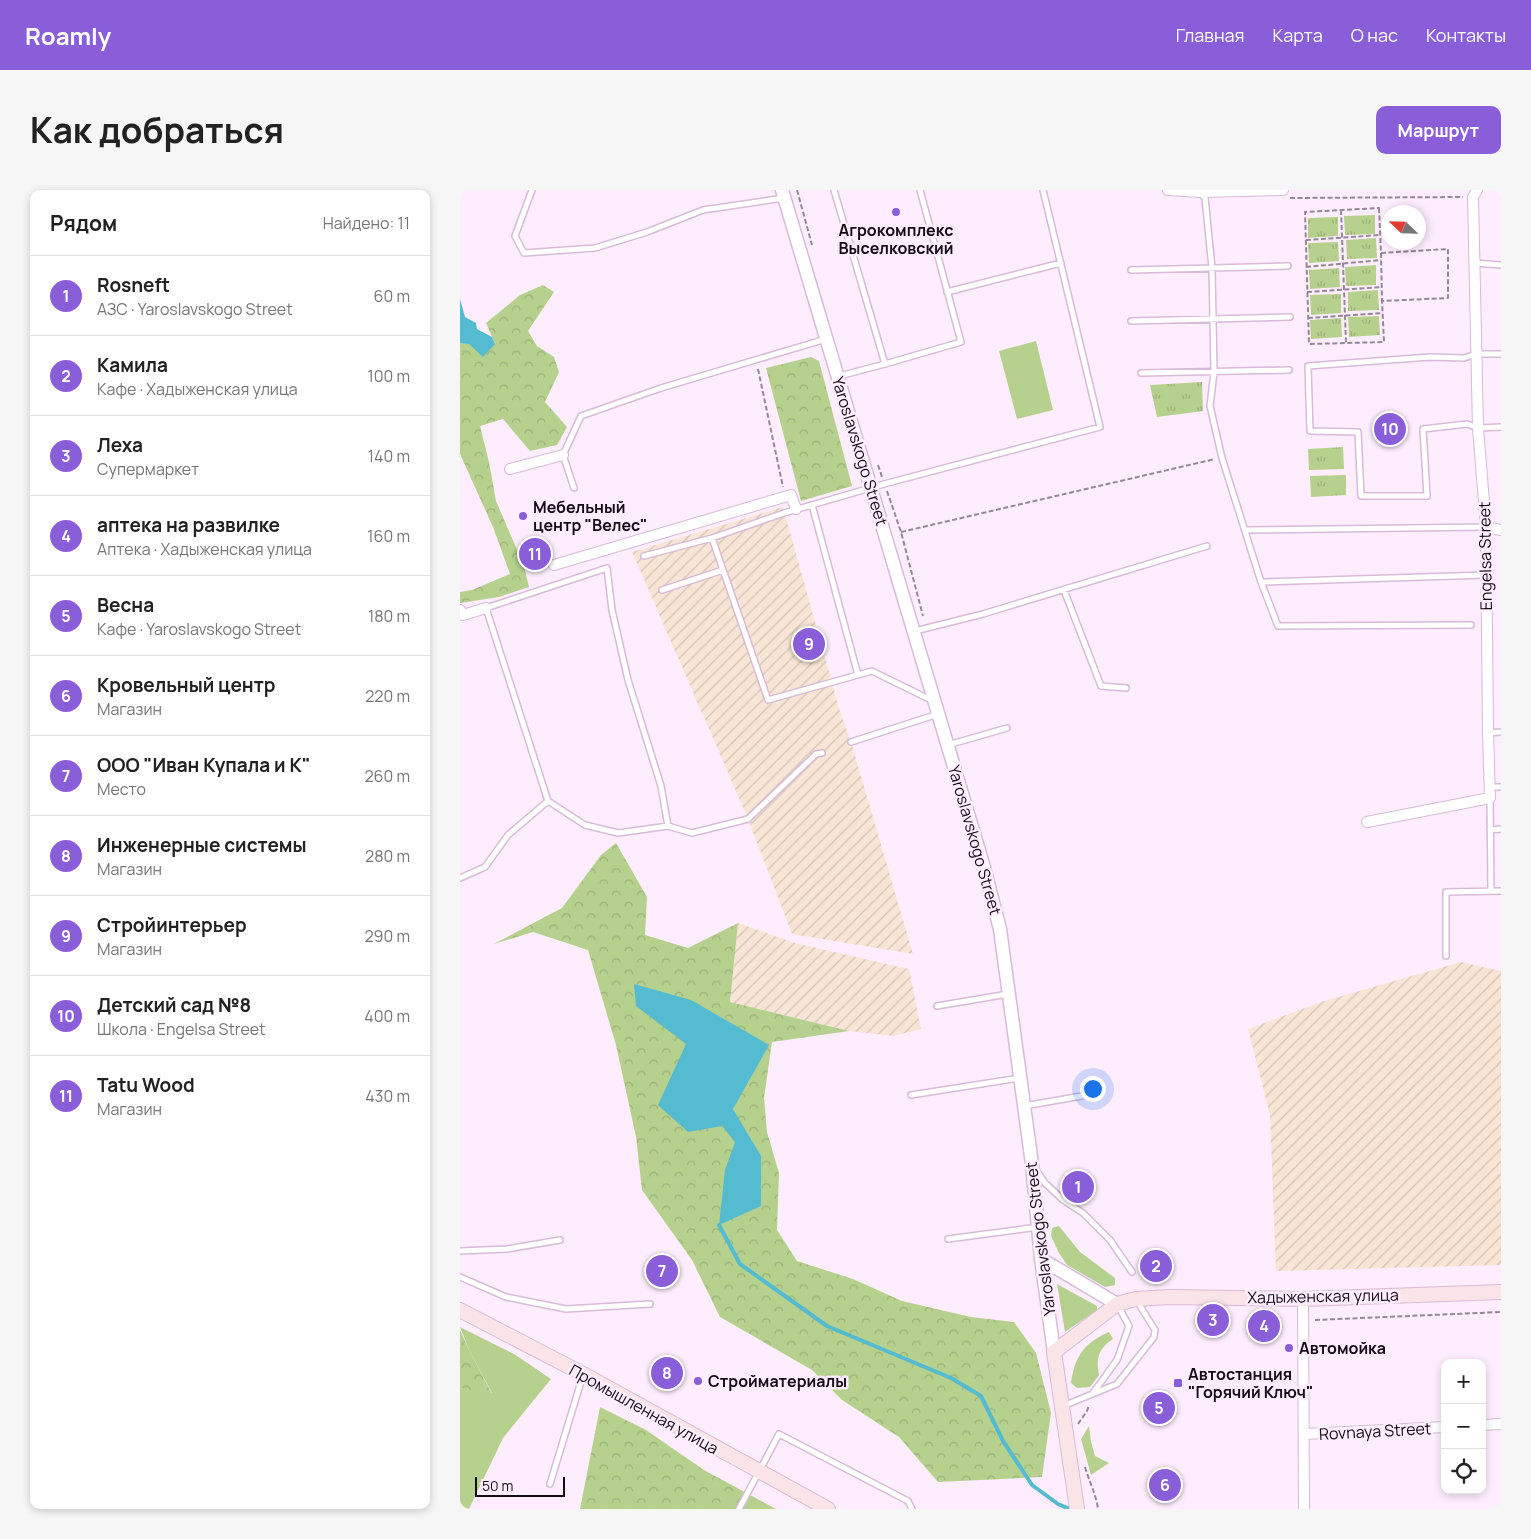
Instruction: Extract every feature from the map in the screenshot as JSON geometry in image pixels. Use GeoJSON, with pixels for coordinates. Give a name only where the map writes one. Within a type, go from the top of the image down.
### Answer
{"type":"FeatureCollection","features":[{"type":"Feature","properties":{"kind":"main road","name":"Хадыженская улица"},"geometry":{"type":"LineString","coordinates":[[1054,1352],[1116,1304],[1136,1299],[1170,1296],[1303,1299],[1501,1292]]}},
{"type":"Feature","properties":{"kind":"main road","name":"Промышленная улица"},"geometry":{"type":"LineString","coordinates":[[460,1310],[583,1374],[828,1509]]}},
{"type":"Feature","properties":{"kind":"main road","name":"Yaroslavskogo Street"},"geometry":{"type":"LineString","coordinates":[[1054,1352],[1077,1509]]}},
{"type":"Feature","properties":{"kind":"street"},"geometry":{"type":"LineString","coordinates":[[1168,190],[1252,190],[1286,194]]}},
{"type":"Feature","properties":{"kind":"street","name":"Engelsa Street"},"geometry":{"type":"LineString","coordinates":[[1475,193],[1476,354],[1478,428],[1486,527],[1490,792]]}},
{"type":"Feature","properties":{"kind":"street","name":"Yaroslavskogo Street"},"geometry":{"type":"LineString","coordinates":[[783,194],[948,745],[1000,929],[1032,1164],[1054,1352]]}},
{"type":"Feature","properties":{"kind":"street"},"geometry":{"type":"LineString","coordinates":[[510,470],[563,454]]}},
{"type":"Feature","properties":{"kind":"street"},"geometry":{"type":"LineString","coordinates":[[554,565],[785,496],[791,495],[796,509]]}},
{"type":"Feature","properties":{"kind":"street"},"geometry":{"type":"LineString","coordinates":[[1486,527],[1501,530]]}},
{"type":"Feature","properties":{"kind":"street"},"geometry":{"type":"LineString","coordinates":[[460,610],[463,615],[486,608]]}},
{"type":"Feature","properties":{"kind":"street"},"geometry":{"type":"LineString","coordinates":[[1367,822],[1490,792]]}},
{"type":"Feature","properties":{"kind":"street"},"geometry":{"type":"LineString","coordinates":[[1042,1259],[1116,1304]]}},
{"type":"Feature","properties":{"kind":"street"},"geometry":{"type":"LineString","coordinates":[[1303,1299],[1304,1509]]}},
{"type":"Feature","properties":{"kind":"street"},"geometry":{"type":"LineString","coordinates":[[1486,1425],[1501,1424]]}},
{"type":"Feature","properties":{"kind":"street","name":"Rovnaya Street"},"geometry":{"type":"LineString","coordinates":[[1305,1434],[1441,1427]]}},
{"type":"Feature","properties":{"kind":"lane"},"geometry":{"type":"LineString","coordinates":[[532,190],[515,236],[524,253],[595,248],[648,232],[703,210],[783,194]]}},
{"type":"Feature","properties":{"kind":"lane"},"geometry":{"type":"LineString","coordinates":[[834,190],[885,364]]}},
{"type":"Feature","properties":{"kind":"lane"},"geometry":{"type":"LineString","coordinates":[[837,376],[961,342],[920,190]]}},
{"type":"Feature","properties":{"kind":"lane"},"geometry":{"type":"LineString","coordinates":[[644,556],[712,538],[796,509],[1100,427],[1043,190]]}},
{"type":"Feature","properties":{"kind":"lane"},"geometry":{"type":"LineString","coordinates":[[1199,191],[1205,198],[1212,268],[1214,372],[1210,406],[1222,458],[1244,530],[1278,626],[1471,625]]}},
{"type":"Feature","properties":{"kind":"lane"},"geometry":{"type":"LineString","coordinates":[[947,292],[1062,263]]}},
{"type":"Feature","properties":{"kind":"lane"},"geometry":{"type":"LineString","coordinates":[[1474,263],[1501,265]]}},
{"type":"Feature","properties":{"kind":"lane"},"geometry":{"type":"LineString","coordinates":[[1131,270],[1288,266]]}},
{"type":"Feature","properties":{"kind":"lane"},"geometry":{"type":"LineString","coordinates":[[1131,321],[1290,317]]}},
{"type":"Feature","properties":{"kind":"lane"},"geometry":{"type":"LineString","coordinates":[[574,488],[563,454],[581,416],[661,388],[826,339]]}},
{"type":"Feature","properties":{"kind":"lane"},"geometry":{"type":"LineString","coordinates":[[1501,354],[1476,354],[1464,358],[1430,357],[1308,366],[1310,431],[1358,432],[1362,496],[1426,496],[1423,429],[1466,424],[1478,428],[1501,427]]}},
{"type":"Feature","properties":{"kind":"lane"},"geometry":{"type":"LineString","coordinates":[[1141,373],[1289,370]]}},
{"type":"Feature","properties":{"kind":"lane"},"geometry":{"type":"LineString","coordinates":[[812,505],[858,675]]}},
{"type":"Feature","properties":{"kind":"lane"},"geometry":{"type":"LineString","coordinates":[[1244,530],[1486,527]]}},
{"type":"Feature","properties":{"kind":"lane"},"geometry":{"type":"LineString","coordinates":[[712,538],[768,700],[872,671],[937,708]]}},
{"type":"Feature","properties":{"kind":"lane"},"geometry":{"type":"LineString","coordinates":[[914,631],[983,614],[1207,546]]}},
{"type":"Feature","properties":{"kind":"lane"},"geometry":{"type":"LineString","coordinates":[[668,826],[661,786],[628,680],[612,610],[607,568],[486,608],[548,801],[585,825],[618,833],[668,826],[692,833],[748,819],[816,754],[822,753]]}},
{"type":"Feature","properties":{"kind":"lane"},"geometry":{"type":"LineString","coordinates":[[662,590],[723,570]]}},
{"type":"Feature","properties":{"kind":"lane"},"geometry":{"type":"LineString","coordinates":[[1261,582],[1486,574]]}},
{"type":"Feature","properties":{"kind":"lane"},"geometry":{"type":"LineString","coordinates":[[1064,590],[1102,686],[1126,688]]}},
{"type":"Feature","properties":{"kind":"lane"},"geometry":{"type":"LineString","coordinates":[[851,742],[937,708]]}},
{"type":"Feature","properties":{"kind":"lane"},"geometry":{"type":"LineString","coordinates":[[948,745],[1007,728]]}},
{"type":"Feature","properties":{"kind":"lane"},"geometry":{"type":"LineString","coordinates":[[1488,733],[1501,732]]}},
{"type":"Feature","properties":{"kind":"lane"},"geometry":{"type":"LineString","coordinates":[[1491,891],[1490,792],[1501,787]]}},
{"type":"Feature","properties":{"kind":"lane"},"geometry":{"type":"LineString","coordinates":[[460,878],[485,867],[508,835],[548,801]]}},
{"type":"Feature","properties":{"kind":"lane"},"geometry":{"type":"LineString","coordinates":[[1490,830],[1501,830]]}},
{"type":"Feature","properties":{"kind":"lane"},"geometry":{"type":"LineString","coordinates":[[1446,956],[1446,892],[1501,891]]}},
{"type":"Feature","properties":{"kind":"lane"},"geometry":{"type":"LineString","coordinates":[[938,1006],[1009,994]]}},
{"type":"Feature","properties":{"kind":"lane"},"geometry":{"type":"LineString","coordinates":[[911,1095],[1020,1078]]}},
{"type":"Feature","properties":{"kind":"lane"},"geometry":{"type":"LineString","coordinates":[[1024,1106],[1092,1094]]}},
{"type":"Feature","properties":{"kind":"lane"},"geometry":{"type":"LineString","coordinates":[[1032,1164],[1045,1183],[1063,1200],[1083,1212],[1110,1240],[1132,1272]]}},
{"type":"Feature","properties":{"kind":"lane"},"geometry":{"type":"LineString","coordinates":[[948,1239],[1038,1227]]}},
{"type":"Feature","properties":{"kind":"lane"},"geometry":{"type":"LineString","coordinates":[[460,1250],[507,1249],[560,1240]]}},
{"type":"Feature","properties":{"kind":"lane"},"geometry":{"type":"LineString","coordinates":[[460,1277],[506,1297],[566,1309],[650,1304]]}},
{"type":"Feature","properties":{"kind":"lane"},"geometry":{"type":"LineString","coordinates":[[1063,1406],[1117,1384],[1154,1337],[1155,1330],[1136,1299]]}},
{"type":"Feature","properties":{"kind":"lane"},"geometry":{"type":"LineString","coordinates":[[1093,1393],[1116,1360],[1128,1326],[1116,1304]]}},
{"type":"Feature","properties":{"kind":"lane"},"geometry":{"type":"LineString","coordinates":[[550,1484],[583,1374]]}},
{"type":"Feature","properties":{"kind":"lane"},"geometry":{"type":"LineString","coordinates":[[739,1509],[780,1434],[908,1501],[912,1509]]}},
{"type":"Feature","properties":{"kind":"path"},"geometry":{"type":"LineString","coordinates":[[1286,194],[1475,193]]}},
{"type":"Feature","properties":{"kind":"path"},"geometry":{"type":"LineString","coordinates":[[1379,208],[1384,342],[1309,344],[1304,212],[1341,210],[1379,208]]}},
{"type":"Feature","properties":{"kind":"path"},"geometry":{"type":"LineString","coordinates":[[1341,210],[1346,343]]}},
{"type":"Feature","properties":{"kind":"path"},"geometry":{"type":"LineString","coordinates":[[1306,240],[1380,235]]}},
{"type":"Feature","properties":{"kind":"path"},"geometry":{"type":"LineString","coordinates":[[1381,253],[1448,249],[1448,298],[1382,301]]}},
{"type":"Feature","properties":{"kind":"path"},"geometry":{"type":"LineString","coordinates":[[1306,267],[1381,260]]}},
{"type":"Feature","properties":{"kind":"path"},"geometry":{"type":"LineString","coordinates":[[1307,292],[1382,287]]}},
{"type":"Feature","properties":{"kind":"path"},"geometry":{"type":"LineString","coordinates":[[1308,318],[1383,313]]}},
{"type":"Feature","properties":{"kind":"path"},"geometry":{"type":"LineString","coordinates":[[756,359],[785,496]]}},
{"type":"Feature","properties":{"kind":"path"},"geometry":{"type":"LineString","coordinates":[[901,532],[1222,458]]}},
{"type":"Feature","properties":{"kind":"path"},"geometry":{"type":"LineString","coordinates":[[1312,1320],[1501,1312]]}},
{"type":"Feature","properties":{"kind":"path"},"geometry":{"type":"LineString","coordinates":[[1075,1428],[1087,1411],[1093,1393]]}},
{"type":"Feature","properties":{"kind":"path"},"geometry":{"type":"LineString","coordinates":[[1084,1466],[1096,1495],[1098,1509]]}},
{"type":"Feature","properties":{"kind":"shaded area"},"geometry":{"type":"Polygon","coordinates":[[[783,507],[841,715],[851,742],[913,954],[792,934],[746,814],[632,552],[783,507]]]}},
{"type":"Feature","properties":{"kind":"shaded area"},"geometry":{"type":"Polygon","coordinates":[[[738,923],[795,943],[909,969],[921,1029],[893,1036],[849,1031],[730,1002],[738,923]]]}},
{"type":"Feature","properties":{"kind":"shaded area"},"geometry":{"type":"Polygon","coordinates":[[[1461,962],[1501,971],[1501,1265],[1276,1271],[1270,1115],[1248,1029],[1324,1001],[1461,962]]]}},
{"type":"Feature","properties":{"kind":"green space"},"geometry":{"type":"Polygon","coordinates":[[[1375,215],[1375,234],[1345,235],[1344,216],[1375,215]]]}},
{"type":"Feature","properties":{"kind":"green space"},"geometry":{"type":"Polygon","coordinates":[[[1338,217],[1338,236],[1308,238],[1308,218],[1338,217]]]}},
{"type":"Feature","properties":{"kind":"green space"},"geometry":{"type":"Polygon","coordinates":[[[1376,238],[1377,258],[1347,259],[1346,240],[1376,238]]]}},
{"type":"Feature","properties":{"kind":"green space"},"geometry":{"type":"Polygon","coordinates":[[[1338,242],[1339,261],[1309,263],[1308,243],[1338,242]]]}},
{"type":"Feature","properties":{"kind":"green space"},"geometry":{"type":"Polygon","coordinates":[[[1376,265],[1376,285],[1346,286],[1345,267],[1376,265]]]}},
{"type":"Feature","properties":{"kind":"green space"},"geometry":{"type":"Polygon","coordinates":[[[1339,268],[1340,287],[1310,289],[1309,270],[1339,268]]]}},
{"type":"Feature","properties":{"kind":"green space"},"geometry":{"type":"Polygon","coordinates":[[[543,285],[554,292],[528,331],[537,346],[554,357],[559,372],[545,402],[567,427],[557,445],[530,451],[503,419],[480,426],[496,501],[524,566],[529,587],[499,597],[460,603],[460,592],[472,590],[510,574],[493,527],[460,454],[460,343],[495,344],[486,323],[520,295],[543,285]]]}},
{"type":"Feature","properties":{"kind":"green space"},"geometry":{"type":"Polygon","coordinates":[[[1378,290],[1379,310],[1348,311],[1348,292],[1378,290]]]}},
{"type":"Feature","properties":{"kind":"green space"},"geometry":{"type":"Polygon","coordinates":[[[1341,294],[1341,313],[1311,315],[1310,295],[1341,294]]]}},
{"type":"Feature","properties":{"kind":"green space"},"geometry":{"type":"Polygon","coordinates":[[[1379,316],[1380,335],[1349,337],[1348,317],[1379,316]]]}},
{"type":"Feature","properties":{"kind":"green space"},"geometry":{"type":"Polygon","coordinates":[[[1341,318],[1342,337],[1311,339],[1310,320],[1341,318]]]}},
{"type":"Feature","properties":{"kind":"green space"},"geometry":{"type":"Polygon","coordinates":[[[1036,341],[1053,410],[1017,419],[999,351],[1036,341]]]}},
{"type":"Feature","properties":{"kind":"green space"},"geometry":{"type":"Polygon","coordinates":[[[811,357],[819,361],[852,486],[801,501],[766,368],[811,357]]]}},
{"type":"Feature","properties":{"kind":"green space"},"geometry":{"type":"Polygon","coordinates":[[[1202,382],[1203,411],[1157,417],[1150,385],[1202,382]]]}},
{"type":"Feature","properties":{"kind":"green space"},"geometry":{"type":"Polygon","coordinates":[[[1343,447],[1344,469],[1309,470],[1308,449],[1343,447]]]}},
{"type":"Feature","properties":{"kind":"green space"},"geometry":{"type":"Polygon","coordinates":[[[1346,475],[1346,495],[1311,497],[1310,476],[1346,475]]]}},
{"type":"Feature","properties":{"kind":"green space"},"geometry":{"type":"Polygon","coordinates":[[[616,843],[647,897],[645,935],[688,948],[738,923],[730,1002],[849,1031],[772,1042],[764,1098],[767,1132],[779,1173],[777,1230],[797,1261],[853,1279],[902,1301],[971,1317],[1014,1322],[1036,1353],[1051,1413],[1042,1477],[938,1482],[899,1437],[842,1400],[812,1370],[720,1317],[692,1260],[642,1190],[636,1137],[616,1045],[588,950],[533,932],[494,944],[562,908],[601,855],[616,843]]]}},
{"type":"Feature","properties":{"kind":"green space"},"geometry":{"type":"Polygon","coordinates":[[[1059,1226],[1080,1252],[1115,1278],[1115,1285],[1105,1287],[1067,1265],[1051,1236],[1052,1228],[1059,1226]]]}},
{"type":"Feature","properties":{"kind":"green space"},"geometry":{"type":"Polygon","coordinates":[[[1057,1284],[1097,1306],[1097,1310],[1065,1332],[1057,1284]]]}},
{"type":"Feature","properties":{"kind":"green space"},"geometry":{"type":"Polygon","coordinates":[[[460,1327],[514,1354],[551,1379],[503,1438],[469,1509],[460,1509],[460,1388],[492,1393],[469,1350],[460,1327]]]}},
{"type":"Feature","properties":{"kind":"green space"},"geometry":{"type":"Polygon","coordinates":[[[460,1330],[469,1350],[492,1394],[460,1388],[460,1330]]]}},
{"type":"Feature","properties":{"kind":"green space"},"geometry":{"type":"Polygon","coordinates":[[[1109,1332],[1113,1339],[1104,1346],[1099,1354],[1099,1375],[1090,1387],[1077,1388],[1071,1383],[1078,1358],[1087,1346],[1109,1332]]]}},
{"type":"Feature","properties":{"kind":"green space"},"geometry":{"type":"Polygon","coordinates":[[[600,1407],[646,1430],[704,1470],[776,1509],[580,1509],[600,1407]]]}},
{"type":"Feature","properties":{"kind":"green space"},"geometry":{"type":"Polygon","coordinates":[[[1089,1426],[1095,1456],[1109,1463],[1091,1475],[1081,1439],[1089,1426]]]}},
{"type":"Feature","properties":{"kind":"water"},"geometry":{"type":"Polygon","coordinates":[[[460,299],[465,317],[476,323],[477,329],[492,337],[495,344],[483,357],[469,344],[460,343],[460,299]]]}},
{"type":"Feature","properties":{"kind":"water"},"geometry":{"type":"Polygon","coordinates":[[[634,984],[691,1000],[769,1045],[733,1109],[761,1156],[761,1206],[719,1225],[725,1170],[735,1142],[722,1126],[688,1132],[658,1105],[686,1044],[636,1006],[634,984]]]}},
{"type":"Feature","properties":{"kind":"waterway"},"geometry":{"type":"LineString","coordinates":[[719,1225],[740,1264],[827,1326],[951,1378],[981,1396],[1003,1441],[1032,1485],[1058,1504],[1070,1509]]}},
{"type":"Feature","properties":{"kind":"place","name":"Агрокомплекс Выселковский"},"geometry":{"type":"Point","coordinates":[896,212]}},
{"type":"Feature","properties":{"kind":"place","name":"Детский сад №8"},"geometry":{"type":"Point","coordinates":[1390,429]}},
{"type":"Feature","properties":{"kind":"place","name":"Мебельный центр \"Велес\""},"geometry":{"type":"Point","coordinates":[523,516]}},
{"type":"Feature","properties":{"kind":"place","name":"Tatu Wood"},"geometry":{"type":"Point","coordinates":[535,554]}},
{"type":"Feature","properties":{"kind":"place","name":"Стройинтерьер"},"geometry":{"type":"Point","coordinates":[809,644]}},
{"type":"Feature","properties":{"kind":"place","name":"Rosneft"},"geometry":{"type":"Point","coordinates":[1078,1187]}},
{"type":"Feature","properties":{"kind":"place","name":"Камила"},"geometry":{"type":"Point","coordinates":[1156,1266]}},
{"type":"Feature","properties":{"kind":"place","name":"ООО \"Иван Купала и К\""},"geometry":{"type":"Point","coordinates":[662,1271]}},
{"type":"Feature","properties":{"kind":"place","name":"Леха"},"geometry":{"type":"Point","coordinates":[1213,1320]}},
{"type":"Feature","properties":{"kind":"place","name":"аптека на развилке"},"geometry":{"type":"Point","coordinates":[1264,1326]}},
{"type":"Feature","properties":{"kind":"place","name":"Автомойка"},"geometry":{"type":"Point","coordinates":[1289,1348]}},
{"type":"Feature","properties":{"kind":"place","name":"Инженерные системы"},"geometry":{"type":"Point","coordinates":[667,1373]}},
{"type":"Feature","properties":{"kind":"place","name":"Стройматериалы"},"geometry":{"type":"Point","coordinates":[698,1381]}},
{"type":"Feature","properties":{"kind":"place","name":"Автостанция \"Горячий Ключ\""},"geometry":{"type":"Point","coordinates":[1178,1383]}},
{"type":"Feature","properties":{"kind":"place","name":"Весна"},"geometry":{"type":"Point","coordinates":[1159,1408]}},
{"type":"Feature","properties":{"kind":"place","name":"Кровельный центр"},"geometry":{"type":"Point","coordinates":[1165,1485]}}]}
